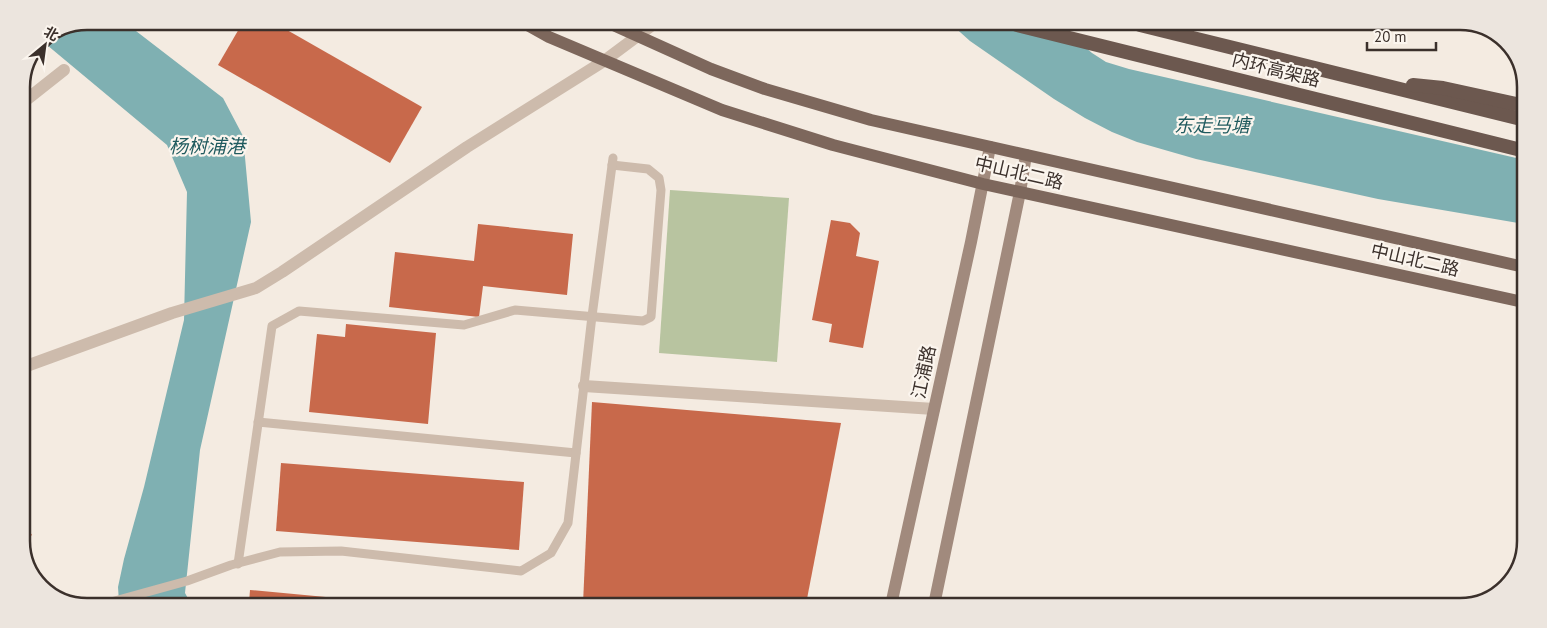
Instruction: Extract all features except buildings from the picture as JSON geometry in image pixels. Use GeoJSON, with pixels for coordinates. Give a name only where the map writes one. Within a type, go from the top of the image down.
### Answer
{"type":"FeatureCollection","features":[{"type":"Feature","properties":{"kind":"highway","name":"内环高架路"},"geometry":{"type":"LineString","coordinates":[[1042,30],[1517,149]]}},
{"type":"Feature","properties":{"kind":"highway","name":"内环高架路"},"geometry":{"type":"LineString","coordinates":[[1160,30],[1517,118]]}},
{"type":"Feature","properties":{"kind":"highway"},"geometry":{"type":"LineString","coordinates":[[1355,78],[1443,88],[1517,104]]}},
{"type":"Feature","properties":{"kind":"main road","name":"中山北二路"},"geometry":{"type":"LineString","coordinates":[[536,30],[722,110],[833,145],[983,184],[1517,300]]}},
{"type":"Feature","properties":{"kind":"main road","name":"中山北二路"},"geometry":{"type":"LineString","coordinates":[[625,30],[711,69],[765,89],[871,120],[1517,265]]}},
{"type":"Feature","properties":{"kind":"main road","name":"江浦路"},"geometry":{"type":"LineString","coordinates":[[893,598],[990,147]]}},
{"type":"Feature","properties":{"kind":"main road"},"geometry":{"type":"LineString","coordinates":[[935,598],[1020,192],[1026,155]]}},
{"type":"Feature","properties":{"kind":"street"},"geometry":{"type":"LineString","coordinates":[[30,365],[172,313],[256,288],[467,147],[604,60],[646,30]]}},
{"type":"Feature","properties":{"kind":"street"},"geometry":{"type":"LineString","coordinates":[[30,97],[64,70]]}},
{"type":"Feature","properties":{"kind":"street"},"geometry":{"type":"LineString","coordinates":[[584,386],[934,409]]}},
{"type":"Feature","properties":{"kind":"lane"},"geometry":{"type":"LineString","coordinates":[[126,598],[280,552],[341,550],[521,571],[551,553],[568,523],[592,316],[612,161],[648,169],[660,178],[661,190],[651,317],[643,321],[592,316],[515,310],[464,325],[299,311],[272,326],[238,564]]}},
{"type":"Feature","properties":{"kind":"lane"},"geometry":{"type":"LineString","coordinates":[[258,422],[576,453]]}},
{"type":"Feature","properties":{"kind":"green space"},"geometry":{"type":"Polygon","coordinates":[[[670,190],[789,198],[777,362],[659,353],[670,190]]]}},
{"type":"Feature","properties":{"kind":"water","name":"杨树浦港"},"geometry":{"type":"Polygon","coordinates":[[[135,30],[223,98],[243,136],[251,222],[200,450],[185,593],[188,598],[119,598],[118,587],[124,559],[144,487],[184,320],[187,192],[167,145],[48,46],[65,34],[76,31],[135,30]]]}},
{"type":"Feature","properties":{"kind":"water","name":"东走马塘"},"geometry":{"type":"Polygon","coordinates":[[[958,30],[1065,30],[1106,62],[1129,69],[1517,158],[1517,223],[1378,199],[1196,159],[1137,142],[1085,118],[970,41],[958,30]]]}}]}
